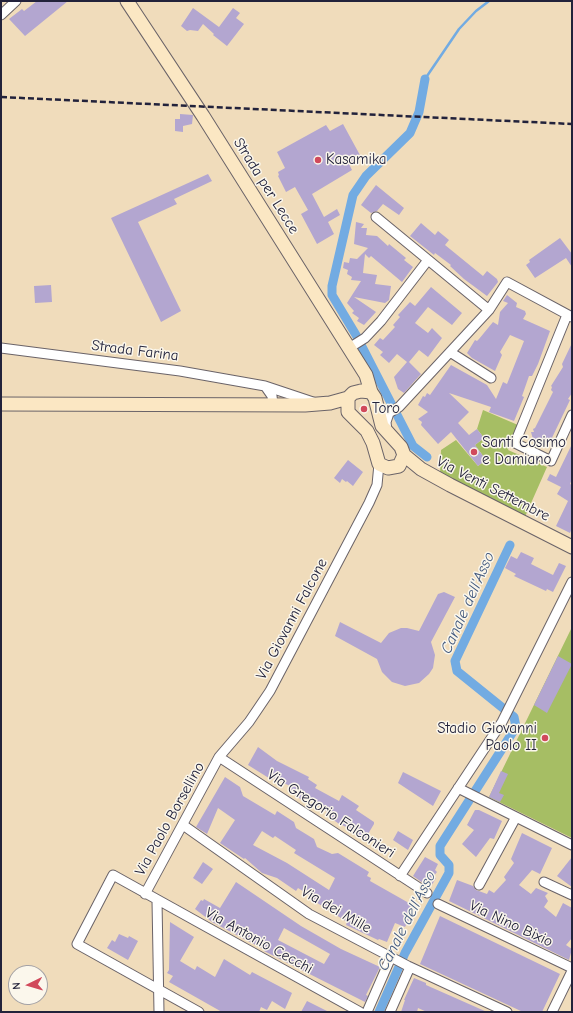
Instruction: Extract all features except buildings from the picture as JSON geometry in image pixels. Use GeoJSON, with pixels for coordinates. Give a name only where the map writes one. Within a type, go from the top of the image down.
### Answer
{"type":"FeatureCollection","features":[{"type":"Feature","properties":{"kind":"main road","name":"Strada per Lecce"},"geometry":{"type":"LineString","coordinates":[[127,1],[352,346],[357,362],[366,375],[371,392],[375,398],[379,418],[387,433],[401,447],[399,463]]}},
{"type":"Feature","properties":{"kind":"main road"},"geometry":{"type":"LineString","coordinates":[[348,412],[351,395],[359,377],[357,362]]}},
{"type":"Feature","properties":{"kind":"main road"},"geometry":{"type":"LineString","coordinates":[[1,404],[305,405],[330,403],[361,391],[371,392]]}},
{"type":"Feature","properties":{"kind":"main road"},"geometry":{"type":"LineString","coordinates":[[305,405],[348,412],[367,431],[373,443],[379,464],[384,467],[399,463]]}},
{"type":"Feature","properties":{"kind":"main road","name":"Via Venti Settembre"},"geometry":{"type":"LineString","coordinates":[[399,463],[421,469],[572,547]]}},
{"type":"Feature","properties":{"kind":"street"},"geometry":{"type":"LineString","coordinates":[[1,15],[16,1]]}},
{"type":"Feature","properties":{"kind":"street"},"geometry":{"type":"LineString","coordinates":[[376,217],[489,310]]}},
{"type":"Feature","properties":{"kind":"street"},"geometry":{"type":"LineString","coordinates":[[352,346],[365,338],[381,321],[428,260]]}},
{"type":"Feature","properties":{"kind":"street"},"geometry":{"type":"LineString","coordinates":[[387,433],[386,422],[389,413],[399,408],[489,310],[507,282],[570,316],[515,443],[551,461],[572,415]]}},
{"type":"Feature","properties":{"kind":"street","name":"Strada Farina"},"geometry":{"type":"LineString","coordinates":[[1,348],[180,371],[265,386],[318,404]]}},
{"type":"Feature","properties":{"kind":"street"},"geometry":{"type":"LineString","coordinates":[[450,352],[491,378]]}},
{"type":"Feature","properties":{"kind":"street"},"geometry":{"type":"LineString","coordinates":[[265,386],[272,396],[273,404]]}},
{"type":"Feature","properties":{"kind":"street","name":"Via Giovanni Falcone"},"geometry":{"type":"LineString","coordinates":[[219,757],[250,722],[270,691],[377,485],[399,463]]}},
{"type":"Feature","properties":{"kind":"street","name":"Via Giovanni Falcone"},"geometry":{"type":"LineString","coordinates":[[377,485],[379,464]]}},
{"type":"Feature","properties":{"kind":"street"},"geometry":{"type":"LineString","coordinates":[[400,876],[461,789],[502,722],[572,582]]}},
{"type":"Feature","properties":{"kind":"street","name":"Via Paolo Borsellino"},"geometry":{"type":"LineString","coordinates":[[145,894],[219,757]]}},
{"type":"Feature","properties":{"kind":"street","name":"Via Gregorio Falconieri"},"geometry":{"type":"LineString","coordinates":[[219,757],[427,893]]}},
{"type":"Feature","properties":{"kind":"street"},"geometry":{"type":"LineString","coordinates":[[461,789],[572,845]]}},
{"type":"Feature","properties":{"kind":"street"},"geometry":{"type":"LineString","coordinates":[[480,885],[516,817]]}},
{"type":"Feature","properties":{"kind":"street","name":"Via dei Mille"},"geometry":{"type":"LineString","coordinates":[[183,825],[309,914],[409,966],[507,1012]]}},
{"type":"Feature","properties":{"kind":"street","name":"Via Antonio Cecchi"},"geometry":{"type":"LineString","coordinates":[[159,990],[78,944],[113,875],[157,901],[360,1012]]}},
{"type":"Feature","properties":{"kind":"street"},"geometry":{"type":"LineString","coordinates":[[544,882],[572,895]]}},
{"type":"Feature","properties":{"kind":"street"},"geometry":{"type":"LineString","coordinates":[[157,901],[160,1012]]}},
{"type":"Feature","properties":{"kind":"street","name":"Via Nino Bixio"},"geometry":{"type":"LineString","coordinates":[[438,904],[572,968]]}},
{"type":"Feature","properties":{"kind":"street"},"geometry":{"type":"LineString","coordinates":[[367,1012],[393,958]]}},
{"type":"Feature","properties":{"kind":"street"},"geometry":{"type":"LineString","coordinates":[[390,1012],[409,966]]}},
{"type":"Feature","properties":{"kind":"street"},"geometry":{"type":"LineString","coordinates":[[552,1012],[572,972]]}},
{"type":"Feature","properties":{"kind":"street"},"geometry":{"type":"LineString","coordinates":[[159,990],[199,1012]]}},
{"type":"Feature","properties":{"kind":"green space"},"geometry":{"type":"Polygon","coordinates":[[[483,410],[518,425],[508,450],[547,467],[524,519],[440,475],[441,450],[456,440],[478,466],[486,460],[475,445],[484,438],[477,429],[483,410]]]}},
{"type":"Feature","properties":{"kind":"green space","name":"Stadio Giovanni Paolo II"},"geometry":{"type":"Polygon","coordinates":[[[572,627],[572,838],[489,797],[572,627]]]}},
{"type":"Feature","properties":{"kind":"waterway"},"geometry":{"type":"LineString","coordinates":[[425,79],[459,29],[476,11],[489,1]]}},
{"type":"Feature","properties":{"kind":"waterway","name":"Canale dell'Asso"},"geometry":{"type":"LineString","coordinates":[[425,79],[419,112],[410,133],[366,176],[353,195],[332,286],[332,295],[356,335],[413,446],[427,457]]}},
{"type":"Feature","properties":{"kind":"waterway","name":"Canale dell'Asso"},"geometry":{"type":"LineString","coordinates":[[379,1012],[405,953],[449,873],[449,865],[440,855],[440,846],[516,727],[514,717],[457,671],[455,661],[510,545]]}},
{"type":"Feature","properties":{"kind":"railway"},"geometry":{"type":"LineString","coordinates":[[1,97],[572,124]]}},
{"type":"Feature","properties":{"kind":"place","name":"Kasamika"},"geometry":{"type":"Point","coordinates":[318,160]}},
{"type":"Feature","properties":{"kind":"place","name":"Toro"},"geometry":{"type":"Point","coordinates":[364,409]}},
{"type":"Feature","properties":{"kind":"place","name":"Santi Cosimo e Damiano"},"geometry":{"type":"Point","coordinates":[474,452]}},
{"type":"Feature","properties":{"kind":"place","name":"Stadio Giovanni Paolo II"},"geometry":{"type":"Point","coordinates":[545,738]}}]}
